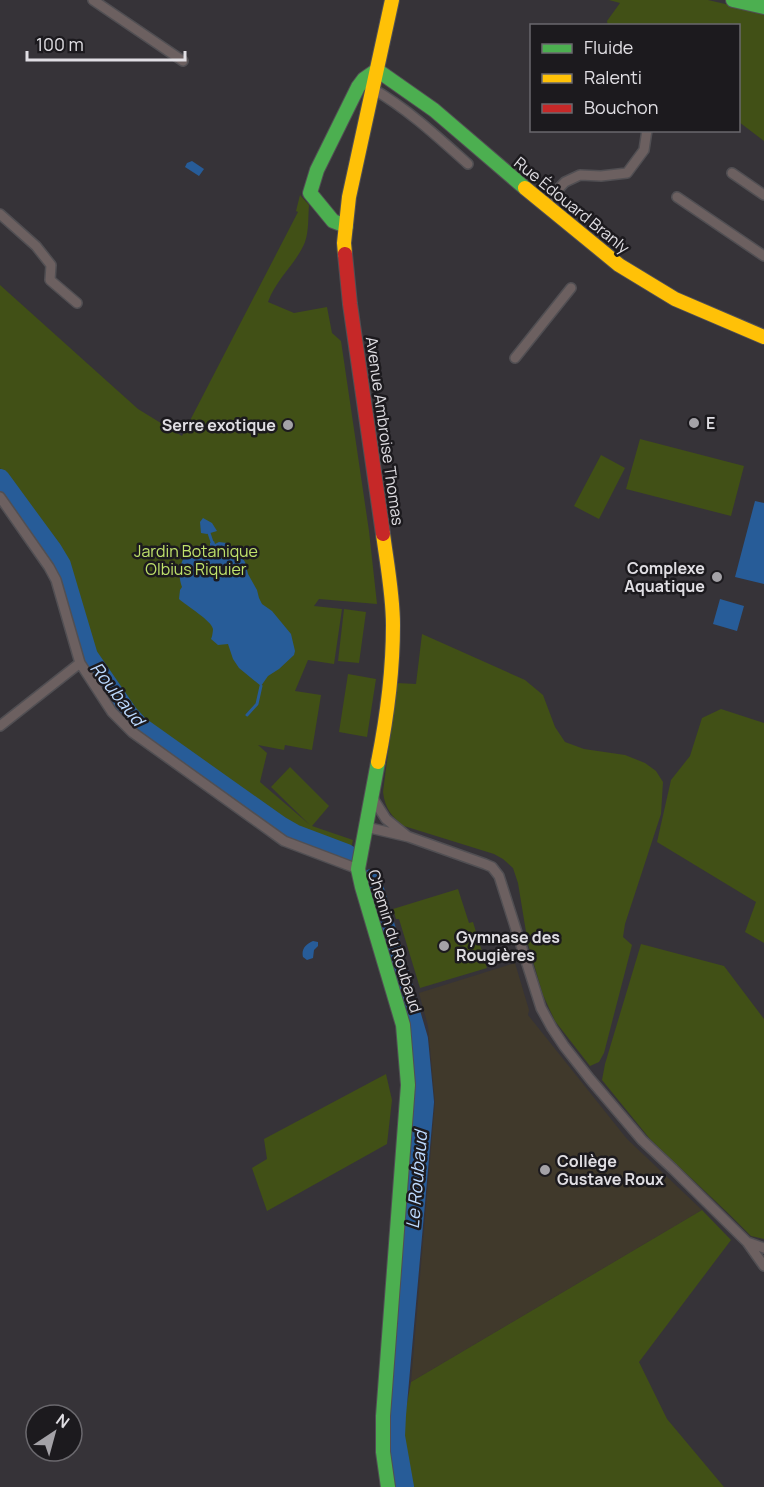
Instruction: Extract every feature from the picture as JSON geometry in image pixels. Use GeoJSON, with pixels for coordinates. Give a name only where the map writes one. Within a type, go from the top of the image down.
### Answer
{"type":"FeatureCollection","features":[{"type":"Feature","properties":{"kind":"main road","name":"Avenue Ambroise Thomas"},"geometry":{"type":"LineString","coordinates":[[358,869],[389,694],[393,625],[382,524],[344,243],[349,197],[392,0]]}},
{"type":"Feature","properties":{"kind":"main road"},"geometry":{"type":"LineString","coordinates":[[733,0],[764,7]]}},
{"type":"Feature","properties":{"kind":"main road"},"geometry":{"type":"LineString","coordinates":[[346,226],[333,221],[309,192],[317,170],[358,87],[364,79],[377,70]]}},
{"type":"Feature","properties":{"kind":"main road","name":"Rue Édouard Branly"},"geometry":{"type":"LineString","coordinates":[[377,70],[434,110],[618,265],[675,299],[764,337]]}},
{"type":"Feature","properties":{"kind":"main road","name":"Chemin du Roubaud"},"geometry":{"type":"LineString","coordinates":[[358,869],[404,1025],[408,1085],[381,1444],[388,1487]]}},
{"type":"Feature","properties":{"kind":"street"},"geometry":{"type":"LineString","coordinates":[[94,0],[183,61]]}},
{"type":"Feature","properties":{"kind":"street"},"geometry":{"type":"LineString","coordinates":[[373,89],[383,94],[420,123],[468,164]]}},
{"type":"Feature","properties":{"kind":"street"},"geometry":{"type":"LineString","coordinates":[[544,204],[565,182],[580,175],[601,176],[627,173],[644,150],[646,132]]}},
{"type":"Feature","properties":{"kind":"street"},"geometry":{"type":"LineString","coordinates":[[732,172],[764,195]]}},
{"type":"Feature","properties":{"kind":"street"},"geometry":{"type":"LineString","coordinates":[[677,197],[764,256]]}},
{"type":"Feature","properties":{"kind":"street"},"geometry":{"type":"LineString","coordinates":[[0,214],[36,246],[51,265],[50,280],[77,303]]}},
{"type":"Feature","properties":{"kind":"street"},"geometry":{"type":"LineString","coordinates":[[515,358],[571,288]]}},
{"type":"Feature","properties":{"kind":"street","name":"Chemin du Roubaud"},"geometry":{"type":"LineString","coordinates":[[0,497],[43,556],[52,573],[80,663],[112,712],[132,732],[284,841],[358,869]]}},
{"type":"Feature","properties":{"kind":"street"},"geometry":{"type":"LineString","coordinates":[[0,726],[80,663]]}},
{"type":"Feature","properties":{"kind":"street"},"geometry":{"type":"LineString","coordinates":[[372,797],[386,819],[409,837]]}},
{"type":"Feature","properties":{"kind":"street"},"geometry":{"type":"LineString","coordinates":[[367,823],[381,818],[386,819]]}},
{"type":"Feature","properties":{"kind":"street"},"geometry":{"type":"LineString","coordinates":[[367,823],[485,864],[495,871],[506,896],[541,1008],[552,1028],[590,1079],[642,1140],[747,1242],[764,1266]]}},
{"type":"Feature","properties":{"kind":"street"},"geometry":{"type":"LineString","coordinates":[[747,1242],[764,1248]]}},
{"type":"Feature","properties":{"kind":"shaded area","name":"Collège Gustave Roux"},"geometry":{"type":"Polygon","coordinates":[[[515,963],[529,1010],[528,1015],[627,1139],[702,1210],[411,1382],[435,1102],[428,1026],[419,993],[515,963]]]}},
{"type":"Feature","properties":{"kind":"green space"},"geometry":{"type":"Polygon","coordinates":[[[609,0],[708,0],[764,13],[764,141],[740,123],[740,24],[608,24],[607,21],[620,3],[609,0]]]}},
{"type":"Feature","properties":{"kind":"green space","name":"Jardin Botanique Olbius Riquier"},"geometry":{"type":"Polygon","coordinates":[[[300,195],[309,205],[305,242],[268,302],[294,313],[327,307],[332,333],[341,341],[369,531],[377,604],[319,599],[314,606],[342,609],[334,664],[308,660],[295,691],[321,695],[312,750],[285,745],[284,750],[258,745],[267,753],[260,782],[310,825],[271,787],[290,767],[329,806],[312,826],[353,840],[351,849],[289,823],[139,716],[95,655],[68,569],[58,548],[0,468],[0,285],[138,409],[182,436],[298,212],[296,211],[300,195]]]}},
{"type":"Feature","properties":{"kind":"green space"},"geometry":{"type":"Polygon","coordinates":[[[640,439],[744,466],[731,516],[626,489],[640,439]]]}},
{"type":"Feature","properties":{"kind":"green space"},"geometry":{"type":"Polygon","coordinates":[[[601,455],[625,468],[599,519],[574,506],[601,455]]]}},
{"type":"Feature","properties":{"kind":"green space"},"geometry":{"type":"Polygon","coordinates":[[[344,609],[366,612],[359,663],[338,661],[344,609]]]}},
{"type":"Feature","properties":{"kind":"green space"},"geometry":{"type":"Polygon","coordinates":[[[422,634],[525,680],[543,695],[555,727],[565,742],[584,749],[625,755],[645,763],[656,771],[663,782],[661,814],[625,924],[623,937],[632,945],[604,1053],[599,1062],[590,1066],[555,1021],[543,995],[528,944],[518,883],[513,868],[494,854],[404,826],[393,816],[385,803],[383,792],[397,683],[416,684],[422,634]]]}},
{"type":"Feature","properties":{"kind":"green space"},"geometry":{"type":"Polygon","coordinates":[[[348,674],[376,679],[367,737],[339,732],[348,674]]]}},
{"type":"Feature","properties":{"kind":"green space"},"geometry":{"type":"Polygon","coordinates":[[[721,709],[764,723],[764,943],[745,932],[756,902],[657,842],[671,780],[690,756],[702,718],[721,709]]]}},
{"type":"Feature","properties":{"kind":"green space","name":"Gymnase des Rougières"},"geometry":{"type":"Polygon","coordinates":[[[458,889],[469,923],[473,922],[487,968],[420,988],[399,919],[396,919],[393,909],[458,889]]]}},
{"type":"Feature","properties":{"kind":"green space"},"geometry":{"type":"Polygon","coordinates":[[[641,944],[724,966],[764,1019],[764,1239],[751,1236],[650,1139],[602,1080],[641,944]]]}},
{"type":"Feature","properties":{"kind":"green space"},"geometry":{"type":"Polygon","coordinates":[[[386,1074],[392,1100],[387,1144],[267,1211],[252,1168],[267,1159],[264,1139],[386,1074]]]}},
{"type":"Feature","properties":{"kind":"green space"},"geometry":{"type":"Polygon","coordinates":[[[702,1210],[731,1240],[639,1362],[667,1419],[724,1487],[411,1487],[401,1436],[411,1382],[702,1210]]]}},
{"type":"Feature","properties":{"kind":"water"},"geometry":{"type":"Polygon","coordinates":[[[192,161],[204,169],[199,176],[185,167],[192,161]]]}},
{"type":"Feature","properties":{"kind":"water"},"geometry":{"type":"Polygon","coordinates":[[[755,501],[764,503],[764,584],[735,577],[755,501]]]}},
{"type":"Feature","properties":{"kind":"water"},"geometry":{"type":"Polygon","coordinates":[[[203,518],[212,523],[217,531],[201,533],[200,522],[203,518]]]}},
{"type":"Feature","properties":{"kind":"water"},"geometry":{"type":"Polygon","coordinates":[[[214,541],[215,544],[227,543],[238,551],[245,562],[262,604],[272,611],[291,634],[294,655],[268,676],[261,686],[239,668],[228,644],[218,645],[211,639],[212,626],[179,599],[182,587],[181,563],[185,556],[199,555],[210,549],[210,543],[214,541]]]}},
{"type":"Feature","properties":{"kind":"water"},"geometry":{"type":"Polygon","coordinates":[[[720,599],[744,606],[737,631],[713,624],[720,599]]]}},
{"type":"Feature","properties":{"kind":"water"},"geometry":{"type":"Polygon","coordinates":[[[313,941],[318,942],[318,946],[314,950],[313,958],[307,960],[303,957],[303,949],[313,941]]]}},
{"type":"Feature","properties":{"kind":"waterway","name":"Roubaud"},"geometry":{"type":"LineString","coordinates":[[0,479],[61,565],[88,656],[128,714],[139,726],[280,826],[294,834],[347,854]]}},
{"type":"Feature","properties":{"kind":"waterway"},"geometry":{"type":"LineString","coordinates":[[209,533],[212,542]]}},
{"type":"Feature","properties":{"kind":"waterway"},"geometry":{"type":"LineString","coordinates":[[247,715],[257,704],[261,686]]}},
{"type":"Feature","properties":{"kind":"waterway","name":"Le Roubaud"},"geometry":{"type":"LineString","coordinates":[[371,879],[418,1039],[424,1102],[396,1415],[395,1436],[404,1487]]}},
{"type":"Feature","properties":{"kind":"traffic: fast"},"geometry":{"type":"LineString","coordinates":[[733,0],[764,7]]}},
{"type":"Feature","properties":{"kind":"traffic: fast"},"geometry":{"type":"LineString","coordinates":[[346,226],[333,221],[310,193],[317,170],[358,87],[364,79],[377,70],[434,110],[525,188]]}},
{"type":"Feature","properties":{"kind":"traffic: fast"},"geometry":{"type":"LineString","coordinates":[[378,762],[358,869],[403,1025],[408,1085],[383,1416],[383,1452],[388,1487]]}},
{"type":"Feature","properties":{"kind":"traffic: slow"},"geometry":{"type":"LineString","coordinates":[[345,254],[349,197],[392,0]]}},
{"type":"Feature","properties":{"kind":"traffic: slow"},"geometry":{"type":"LineString","coordinates":[[525,188],[619,265],[675,299],[764,337]]}},
{"type":"Feature","properties":{"kind":"traffic: slow"},"geometry":{"type":"LineString","coordinates":[[378,762],[389,694],[393,642],[390,580],[383,534]]}},
{"type":"Feature","properties":{"kind":"traffic: jam"},"geometry":{"type":"LineString","coordinates":[[345,254],[383,534]]}},
{"type":"Feature","properties":{"kind":"place","name":"E"},"geometry":{"type":"Point","coordinates":[694,423]}},
{"type":"Feature","properties":{"kind":"place","name":"Serre exotique"},"geometry":{"type":"Point","coordinates":[288,425]}},
{"type":"Feature","properties":{"kind":"place","name":"Complexe Aquatique"},"geometry":{"type":"Point","coordinates":[717,577]}},
{"type":"Feature","properties":{"kind":"place","name":"Gymnase des Rougières"},"geometry":{"type":"Point","coordinates":[444,946]}},
{"type":"Feature","properties":{"kind":"place","name":"Collège Gustave Roux"},"geometry":{"type":"Point","coordinates":[545,1170]}}]}
